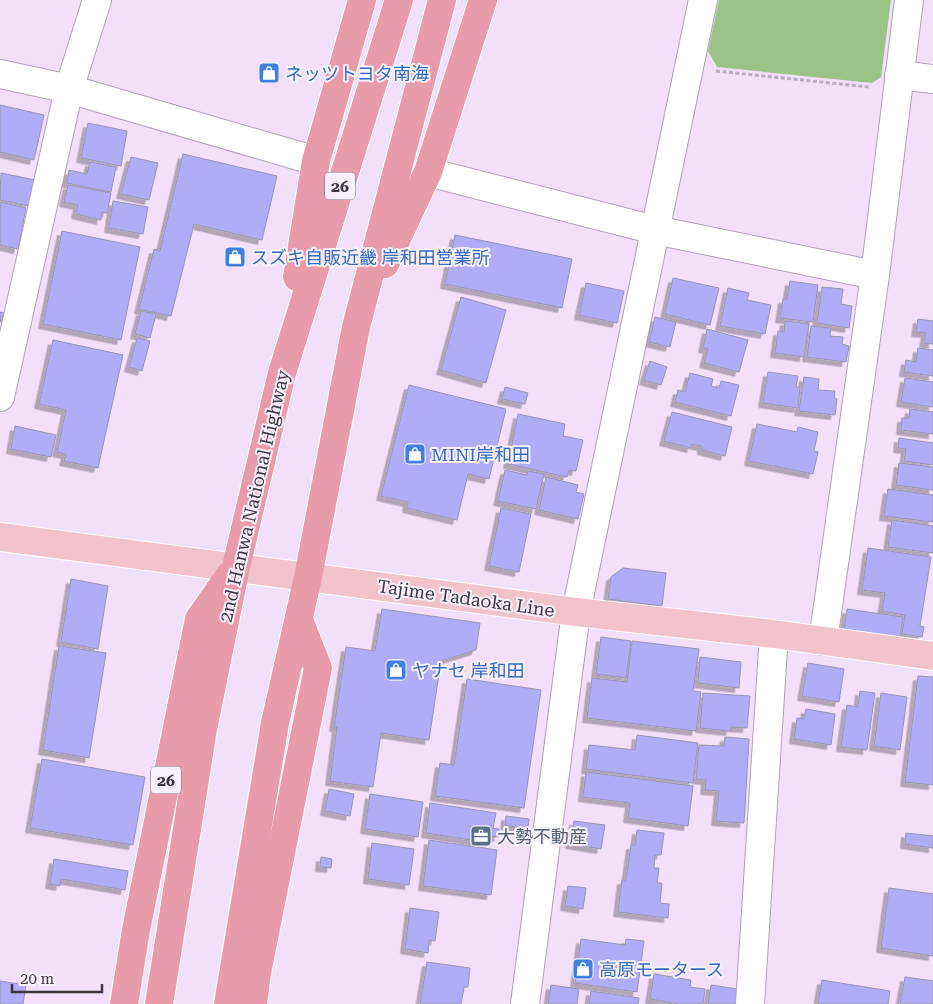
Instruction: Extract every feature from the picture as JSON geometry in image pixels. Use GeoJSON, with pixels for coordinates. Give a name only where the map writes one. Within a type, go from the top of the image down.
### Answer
{"type":"FeatureCollection","features":[{"type":"Feature","properties":{"kind":"highway","name":"26"},"geometry":{"type":"LineString","coordinates":[[282,373],[316,161],[362,0]]}},
{"type":"Feature","properties":{"kind":"highway","name":"2nd Hanwa National Highway"},"geometry":{"type":"LineString","coordinates":[[159,1004],[203,729],[236,567],[282,373],[399,0]]}},
{"type":"Feature","properties":{"kind":"highway"},"geometry":{"type":"LineString","coordinates":[[228,1004],[275,723],[308,577],[356,327],[442,0]]}},
{"type":"Feature","properties":{"kind":"highway"},"geometry":{"type":"LineString","coordinates":[[356,327],[428,172],[483,0]]}},
{"type":"Feature","properties":{"kind":"highway","name":"26"},"geometry":{"type":"LineString","coordinates":[[124,1004],[136,930],[200,619],[236,567]]}},
{"type":"Feature","properties":{"kind":"highway"},"geometry":{"type":"LineString","coordinates":[[253,1004],[257,972],[318,668],[298,620]]}},
{"type":"Feature","properties":{"kind":"main road","name":"Tajime Tadaoka Line"},"geometry":{"type":"LineString","coordinates":[[0,537],[576,612],[774,634],[933,656]]}},
{"type":"Feature","properties":{"kind":"street"},"geometry":{"type":"LineString","coordinates":[[0,397],[69,89],[97,0]]}},
{"type":"Feature","properties":{"kind":"street"},"geometry":{"type":"LineString","coordinates":[[525,1004],[576,612],[703,0]]}},
{"type":"Feature","properties":{"kind":"street"},"geometry":{"type":"LineString","coordinates":[[823,641],[875,275],[909,0]]}},
{"type":"Feature","properties":{"kind":"street"},"geometry":{"type":"LineString","coordinates":[[0,74],[69,89],[316,161]]}},
{"type":"Feature","properties":{"kind":"street"},"geometry":{"type":"LineString","coordinates":[[898,83],[933,79]]}},
{"type":"Feature","properties":{"kind":"street"},"geometry":{"type":"LineString","coordinates":[[428,172],[655,230],[875,275]]}},
{"type":"Feature","properties":{"kind":"street"},"geometry":{"type":"LineString","coordinates":[[750,1004],[774,634]]}},
{"type":"Feature","properties":{"kind":"path"},"geometry":{"type":"LineString","coordinates":[[688,68],[898,83]]}},
{"type":"Feature","properties":{"kind":"green space"},"geometry":{"type":"Polygon","coordinates":[[[719,0],[891,0],[881,77],[872,83],[717,67],[708,51],[719,0]]]}},
{"type":"Feature","properties":{"kind":"building"},"geometry":{"type":"Polygon","coordinates":[[[0,105],[44,115],[34,160],[0,152],[0,105]]]}},
{"type":"Feature","properties":{"kind":"building"},"geometry":{"type":"Polygon","coordinates":[[[88,123],[127,131],[121,166],[81,158],[88,123]]]}},
{"type":"Feature","properties":{"kind":"building"},"geometry":{"type":"Polygon","coordinates":[[[183,154],[277,176],[262,240],[194,224],[171,316],[139,309],[154,249],[160,251],[183,154]]]}},
{"type":"Feature","properties":{"kind":"building"},"geometry":{"type":"Polygon","coordinates":[[[131,157],[158,163],[149,200],[121,194],[131,157]]]}},
{"type":"Feature","properties":{"kind":"building"},"geometry":{"type":"Polygon","coordinates":[[[90,162],[116,167],[111,192],[67,183],[69,170],[87,174],[90,162]]]}},
{"type":"Feature","properties":{"kind":"building"},"geometry":{"type":"Polygon","coordinates":[[[1,173],[35,180],[29,206],[0,200],[1,173]]]}},
{"type":"Feature","properties":{"kind":"building"},"geometry":{"type":"Polygon","coordinates":[[[68,185],[111,193],[107,213],[102,212],[101,220],[76,214],[78,205],[64,202],[68,185]]]}},
{"type":"Feature","properties":{"kind":"building"},"geometry":{"type":"Polygon","coordinates":[[[113,201],[148,207],[143,234],[109,228],[113,201]]]}},
{"type":"Feature","properties":{"kind":"building"},"geometry":{"type":"Polygon","coordinates":[[[0,202],[26,208],[18,249],[0,245],[0,202]]]}},
{"type":"Feature","properties":{"kind":"building"},"geometry":{"type":"Polygon","coordinates":[[[62,231],[140,247],[121,340],[43,324],[62,231]]]}},
{"type":"Feature","properties":{"kind":"building"},"geometry":{"type":"Polygon","coordinates":[[[455,235],[572,259],[562,308],[445,284],[455,235]]]}},
{"type":"Feature","properties":{"kind":"building"},"geometry":{"type":"Polygon","coordinates":[[[673,278],[719,288],[710,325],[665,314],[673,278]]]}},
{"type":"Feature","properties":{"kind":"building"},"geometry":{"type":"Polygon","coordinates":[[[790,281],[818,285],[813,322],[780,318],[783,299],[787,299],[790,281]]]}},
{"type":"Feature","properties":{"kind":"building"},"geometry":{"type":"Polygon","coordinates":[[[586,283],[624,291],[617,323],[579,315],[586,283]]]}},
{"type":"Feature","properties":{"kind":"building"},"geometry":{"type":"Polygon","coordinates":[[[822,287],[843,289],[841,304],[852,306],[849,328],[817,323],[822,287]]]}},
{"type":"Feature","properties":{"kind":"building"},"geometry":{"type":"Polygon","coordinates":[[[728,288],[749,293],[747,300],[771,305],[765,334],[720,326],[728,288]]]}},
{"type":"Feature","properties":{"kind":"building"},"geometry":{"type":"Polygon","coordinates":[[[461,297],[506,310],[486,383],[441,370],[461,297]]]}},
{"type":"Feature","properties":{"kind":"building"},"geometry":{"type":"Polygon","coordinates":[[[141,311],[156,314],[150,338],[135,334],[141,311]]]}},
{"type":"Feature","properties":{"kind":"building"},"geometry":{"type":"Polygon","coordinates":[[[0,312],[4,313],[1,322],[0,322],[0,312]]]}},
{"type":"Feature","properties":{"kind":"building"},"geometry":{"type":"Polygon","coordinates":[[[655,317],[676,322],[670,347],[649,342],[655,317]]]}},
{"type":"Feature","properties":{"kind":"building"},"geometry":{"type":"Polygon","coordinates":[[[918,319],[933,321],[933,344],[924,343],[926,333],[916,332],[918,319]]]}},
{"type":"Feature","properties":{"kind":"building"},"geometry":{"type":"Polygon","coordinates":[[[785,321],[809,324],[804,357],[775,353],[778,331],[784,332],[785,321]]]}},
{"type":"Feature","properties":{"kind":"building"},"geometry":{"type":"Polygon","coordinates":[[[811,326],[831,328],[830,336],[843,337],[842,344],[849,346],[846,362],[807,357],[811,326]]]}},
{"type":"Feature","properties":{"kind":"building"},"geometry":{"type":"Polygon","coordinates":[[[707,329],[748,340],[739,372],[704,363],[708,349],[703,348],[707,329]]]}},
{"type":"Feature","properties":{"kind":"building"},"geometry":{"type":"Polygon","coordinates":[[[137,338],[150,341],[142,371],[129,367],[137,338]]]}},
{"type":"Feature","properties":{"kind":"building"},"geometry":{"type":"Polygon","coordinates":[[[53,340],[123,355],[98,468],[64,461],[66,454],[57,452],[66,410],[39,404],[53,340]]]}},
{"type":"Feature","properties":{"kind":"building"},"geometry":{"type":"Polygon","coordinates":[[[918,348],[933,350],[933,376],[904,372],[906,360],[916,362],[918,348]]]}},
{"type":"Feature","properties":{"kind":"building"},"geometry":{"type":"Polygon","coordinates":[[[650,361],[667,367],[661,385],[644,380],[650,361]]]}},
{"type":"Feature","properties":{"kind":"building"},"geometry":{"type":"Polygon","coordinates":[[[768,372],[798,376],[796,387],[800,387],[798,408],[763,403],[768,372]]]}},
{"type":"Feature","properties":{"kind":"building"},"geometry":{"type":"Polygon","coordinates":[[[690,373],[713,379],[711,386],[719,388],[721,381],[739,385],[731,416],[675,402],[678,390],[685,392],[690,373]]]}},
{"type":"Feature","properties":{"kind":"building"},"geometry":{"type":"Polygon","coordinates":[[[804,377],[819,379],[818,390],[835,391],[834,398],[837,399],[835,415],[799,411],[804,377]]]}},
{"type":"Feature","properties":{"kind":"building"},"geometry":{"type":"Polygon","coordinates":[[[905,378],[933,382],[933,407],[901,402],[905,378]]]}},
{"type":"Feature","properties":{"kind":"building"},"geometry":{"type":"Polygon","coordinates":[[[409,385],[506,409],[489,479],[468,474],[457,520],[407,508],[408,502],[381,496],[409,385]]]}},
{"type":"Feature","properties":{"kind":"building"},"geometry":{"type":"Polygon","coordinates":[[[505,387],[528,393],[525,404],[502,399],[505,387]]]}},
{"type":"Feature","properties":{"kind":"building"},"geometry":{"type":"Polygon","coordinates":[[[910,409],[933,412],[933,434],[901,430],[902,418],[909,418],[910,409]]]}},
{"type":"Feature","properties":{"kind":"building"},"geometry":{"type":"Polygon","coordinates":[[[672,412],[732,427],[725,456],[702,450],[702,446],[692,444],[691,448],[664,441],[672,412]]]}},
{"type":"Feature","properties":{"kind":"building"},"geometry":{"type":"Polygon","coordinates":[[[518,414],[565,424],[563,436],[583,440],[576,471],[569,470],[567,477],[508,464],[518,414]]]}},
{"type":"Feature","properties":{"kind":"building"},"geometry":{"type":"Polygon","coordinates":[[[757,424],[797,432],[798,427],[818,432],[814,451],[818,452],[813,474],[749,461],[757,424]]]}},
{"type":"Feature","properties":{"kind":"building"},"geometry":{"type":"Polygon","coordinates":[[[15,426],[56,435],[51,457],[11,449],[15,426]]]}},
{"type":"Feature","properties":{"kind":"building"},"geometry":{"type":"Polygon","coordinates":[[[899,438],[933,443],[933,465],[904,461],[906,449],[898,448],[899,438]]]}},
{"type":"Feature","properties":{"kind":"building"},"geometry":{"type":"Polygon","coordinates":[[[899,463],[933,467],[933,490],[896,485],[899,463]]]}},
{"type":"Feature","properties":{"kind":"building"},"geometry":{"type":"Polygon","coordinates":[[[505,470],[527,475],[528,471],[544,474],[536,509],[498,501],[505,470]]]}},
{"type":"Feature","properties":{"kind":"building"},"geometry":{"type":"Polygon","coordinates":[[[546,477],[578,485],[576,492],[584,494],[578,519],[539,510],[546,477]]]}},
{"type":"Feature","properties":{"kind":"building"},"geometry":{"type":"Polygon","coordinates":[[[888,489],[933,495],[933,522],[884,516],[888,489]]]}},
{"type":"Feature","properties":{"kind":"building"},"geometry":{"type":"Polygon","coordinates":[[[501,508],[531,514],[519,572],[489,566],[501,508]]]}},
{"type":"Feature","properties":{"kind":"building"},"geometry":{"type":"Polygon","coordinates":[[[892,520],[933,526],[933,553],[888,547],[892,520]]]}},
{"type":"Feature","properties":{"kind":"building"},"geometry":{"type":"Polygon","coordinates":[[[868,548],[931,557],[920,626],[924,627],[922,637],[902,634],[905,615],[882,611],[885,593],[862,590],[868,548]]]}},
{"type":"Feature","properties":{"kind":"building"},"geometry":{"type":"Polygon","coordinates":[[[623,568],[666,573],[662,606],[608,599],[611,577],[623,568]]]}},
{"type":"Feature","properties":{"kind":"building"},"geometry":{"type":"Polygon","coordinates":[[[71,579],[108,586],[98,649],[61,642],[71,579]]]}},
{"type":"Feature","properties":{"kind":"building"},"geometry":{"type":"Polygon","coordinates":[[[382,609],[480,623],[476,650],[441,661],[429,740],[381,733],[373,787],[330,781],[337,727],[334,727],[346,647],[375,651],[382,609]]]}},
{"type":"Feature","properties":{"kind":"building"},"geometry":{"type":"Polygon","coordinates":[[[847,609],[903,617],[900,638],[844,630],[847,609]]]}},
{"type":"Feature","properties":{"kind":"building"},"geometry":{"type":"Polygon","coordinates":[[[601,637],[631,641],[626,678],[596,674],[601,637]]]}},
{"type":"Feature","properties":{"kind":"building"},"geometry":{"type":"Polygon","coordinates":[[[632,641],[699,649],[693,691],[701,692],[696,731],[587,718],[592,678],[627,682],[632,641]]]}},
{"type":"Feature","properties":{"kind":"building"},"geometry":{"type":"Polygon","coordinates":[[[59,646],[106,653],[89,758],[43,750],[59,646]]]}},
{"type":"Feature","properties":{"kind":"building"},"geometry":{"type":"Polygon","coordinates":[[[700,657],[741,662],[739,688],[698,683],[700,657]]]}},
{"type":"Feature","properties":{"kind":"building"},"geometry":{"type":"Polygon","coordinates":[[[808,663],[844,669],[839,702],[802,696],[808,663]]]}},
{"type":"Feature","properties":{"kind":"building"},"geometry":{"type":"Polygon","coordinates":[[[918,676],[933,677],[933,785],[905,782],[918,676]]]}},
{"type":"Feature","properties":{"kind":"building"},"geometry":{"type":"Polygon","coordinates":[[[467,679],[541,690],[524,808],[435,796],[440,763],[454,765],[467,679]]]}},
{"type":"Feature","properties":{"kind":"building"},"geometry":{"type":"Polygon","coordinates":[[[860,691],[875,693],[867,750],[841,747],[847,705],[858,707],[860,691]]]}},
{"type":"Feature","properties":{"kind":"building"},"geometry":{"type":"Polygon","coordinates":[[[703,693],[750,696],[747,728],[731,727],[730,731],[700,728],[703,693]]]}},
{"type":"Feature","properties":{"kind":"building"},"geometry":{"type":"Polygon","coordinates":[[[881,693],[907,697],[900,750],[874,746],[881,693]]]}},
{"type":"Feature","properties":{"kind":"building"},"geometry":{"type":"Polygon","coordinates":[[[806,709],[835,714],[831,745],[794,739],[797,718],[804,719],[806,709]]]}},
{"type":"Feature","properties":{"kind":"building"},"geometry":{"type":"Polygon","coordinates":[[[637,735],[698,743],[693,783],[586,769],[589,745],[635,750],[637,735]]]}},
{"type":"Feature","properties":{"kind":"building"},"geometry":{"type":"Polygon","coordinates":[[[725,737],[749,739],[744,823],[716,821],[719,791],[705,790],[706,780],[696,779],[699,745],[724,746],[725,737]]]}},
{"type":"Feature","properties":{"kind":"building"},"geometry":{"type":"Polygon","coordinates":[[[42,759],[145,777],[133,845],[30,828],[42,759]]]}},
{"type":"Feature","properties":{"kind":"building"},"geometry":{"type":"Polygon","coordinates":[[[586,772],[693,786],[688,826],[628,818],[630,803],[583,797],[586,772]]]}},
{"type":"Feature","properties":{"kind":"building"},"geometry":{"type":"Polygon","coordinates":[[[329,789],[354,794],[350,816],[325,811],[329,789]]]}},
{"type":"Feature","properties":{"kind":"building"},"geometry":{"type":"Polygon","coordinates":[[[370,794],[423,802],[418,837],[365,829],[370,794]]]}},
{"type":"Feature","properties":{"kind":"building"},"geometry":{"type":"Polygon","coordinates":[[[430,803],[496,813],[493,828],[499,829],[498,837],[491,836],[490,843],[426,833],[430,803]]]}},
{"type":"Feature","properties":{"kind":"building"},"geometry":{"type":"Polygon","coordinates":[[[506,816],[529,819],[528,829],[505,825],[506,816]]]}},
{"type":"Feature","properties":{"kind":"building"},"geometry":{"type":"Polygon","coordinates":[[[574,821],[605,825],[601,849],[570,844],[574,821]]]}},
{"type":"Feature","properties":{"kind":"building"},"geometry":{"type":"Polygon","coordinates":[[[637,830],[664,833],[661,855],[655,855],[654,868],[659,868],[657,883],[662,883],[660,903],[669,904],[668,918],[618,912],[622,880],[626,880],[631,845],[635,845],[637,830]]]}},
{"type":"Feature","properties":{"kind":"building"},"geometry":{"type":"Polygon","coordinates":[[[906,833],[933,836],[933,848],[905,844],[906,833]]]}},
{"type":"Feature","properties":{"kind":"building"},"geometry":{"type":"Polygon","coordinates":[[[429,840],[497,850],[491,895],[423,886],[429,840]]]}},
{"type":"Feature","properties":{"kind":"building"},"geometry":{"type":"Polygon","coordinates":[[[372,843],[414,849],[409,885],[368,879],[372,843]]]}},
{"type":"Feature","properties":{"kind":"building"},"geometry":{"type":"Polygon","coordinates":[[[321,857],[332,859],[331,868],[320,867],[321,857]]]}},
{"type":"Feature","properties":{"kind":"building"},"geometry":{"type":"Polygon","coordinates":[[[54,859],[128,871],[125,890],[61,879],[60,886],[50,884],[54,859]]]}},
{"type":"Feature","properties":{"kind":"building"},"geometry":{"type":"Polygon","coordinates":[[[568,886],[586,888],[583,909],[565,906],[568,886]]]}},
{"type":"Feature","properties":{"kind":"building"},"geometry":{"type":"Polygon","coordinates":[[[889,888],[933,894],[933,956],[881,948],[889,888]]]}},
{"type":"Feature","properties":{"kind":"building"},"geometry":{"type":"Polygon","coordinates":[[[410,908],[439,912],[435,941],[429,940],[428,953],[405,949],[410,908]]]}},
{"type":"Feature","properties":{"kind":"building"},"geometry":{"type":"Polygon","coordinates":[[[581,939],[625,945],[626,939],[644,941],[637,992],[575,983],[581,939]]]}},
{"type":"Feature","properties":{"kind":"building"},"geometry":{"type":"Polygon","coordinates":[[[427,962],[470,968],[468,987],[464,987],[461,1004],[420,1004],[427,962]]]}},
{"type":"Feature","properties":{"kind":"building"},"geometry":{"type":"Polygon","coordinates":[[[654,974],[691,980],[690,987],[705,989],[703,1004],[680,1004],[650,999],[654,974]]]}},
{"type":"Feature","properties":{"kind":"building"},"geometry":{"type":"Polygon","coordinates":[[[905,977],[933,981],[933,1004],[900,1004],[905,977]]]}},
{"type":"Feature","properties":{"kind":"building"},"geometry":{"type":"Polygon","coordinates":[[[822,980],[890,991],[888,1004],[818,1004],[822,980]]]}},
{"type":"Feature","properties":{"kind":"building"},"geometry":{"type":"Polygon","coordinates":[[[0,981],[26,985],[23,1004],[0,1004],[0,981]]]}},
{"type":"Feature","properties":{"kind":"building"},"geometry":{"type":"Polygon","coordinates":[[[551,985],[579,989],[577,1004],[548,1004],[551,985]]]}},
{"type":"Feature","properties":{"kind":"building"},"geometry":{"type":"Polygon","coordinates":[[[711,985],[738,989],[736,1004],[708,1004],[711,985]]]}},
{"type":"Feature","properties":{"kind":"building"},"geometry":{"type":"Polygon","coordinates":[[[591,991],[639,998],[638,1004],[589,1004],[591,991]]]}},
{"type":"Feature","properties":{"kind":"place","name":"ネッツトヨタ南海"},"geometry":{"type":"Point","coordinates":[269,73]}},
{"type":"Feature","properties":{"kind":"place","name":"スズキ自販近畿 岸和田営業所"},"geometry":{"type":"Point","coordinates":[235,257]}},
{"type":"Feature","properties":{"kind":"place","name":"MINI岸和田"},"geometry":{"type":"Point","coordinates":[415,454]}},
{"type":"Feature","properties":{"kind":"place","name":"ヤナセ 岸和田"},"geometry":{"type":"Point","coordinates":[396,670]}},
{"type":"Feature","properties":{"kind":"place","name":"大勢不動産"},"geometry":{"type":"Point","coordinates":[481,836]}},
{"type":"Feature","properties":{"kind":"place","name":"高原モータース"},"geometry":{"type":"Point","coordinates":[583,969]}}]}
